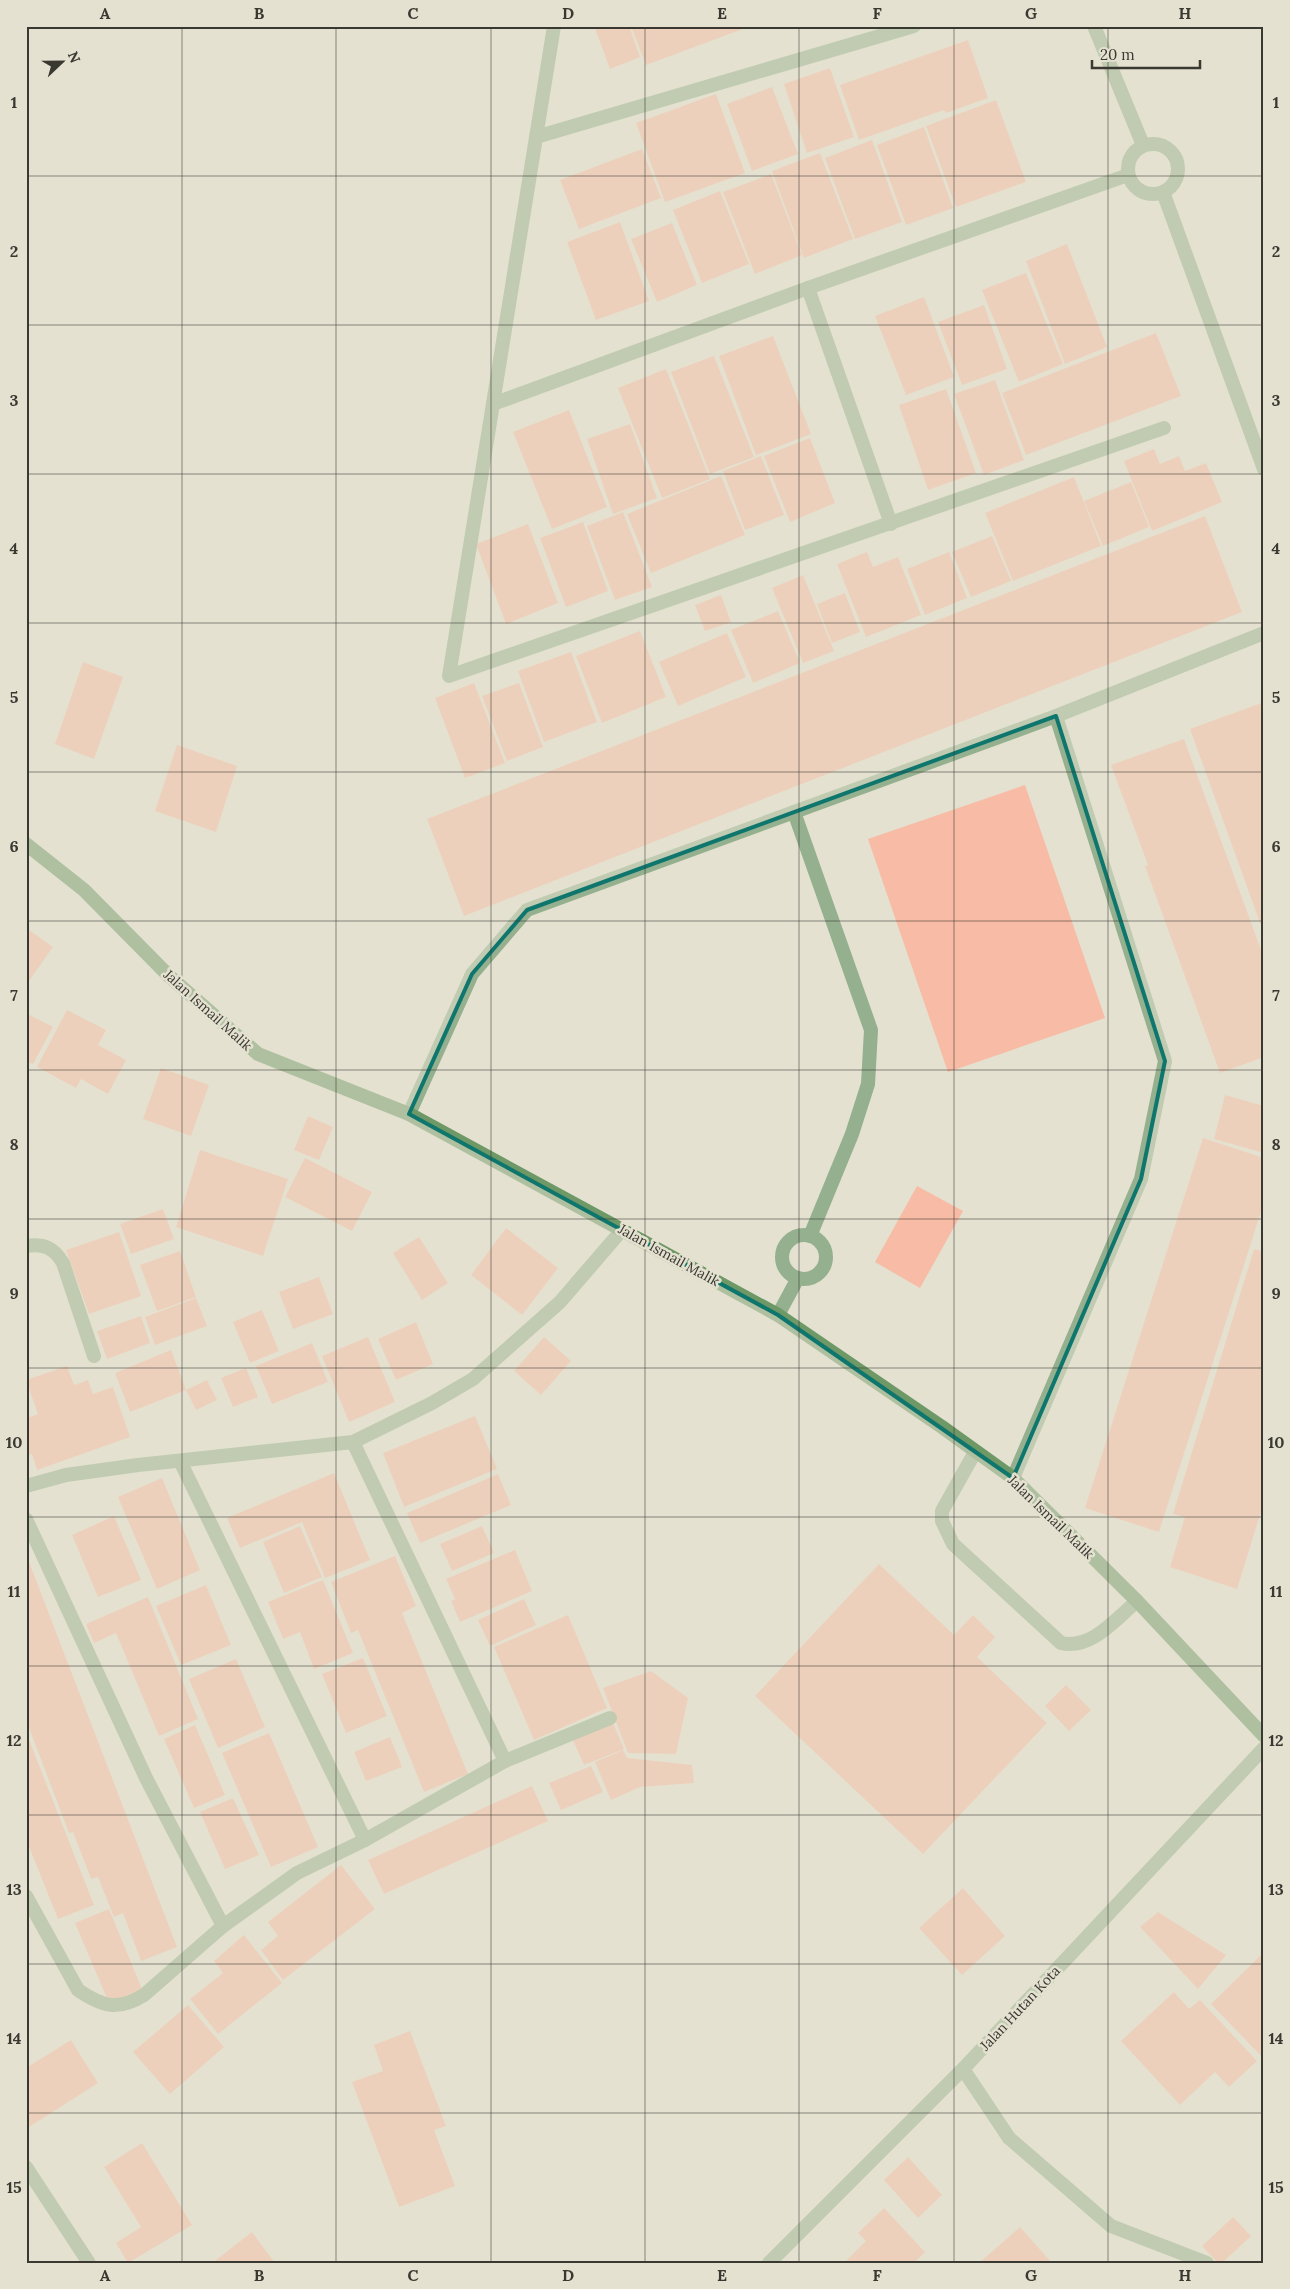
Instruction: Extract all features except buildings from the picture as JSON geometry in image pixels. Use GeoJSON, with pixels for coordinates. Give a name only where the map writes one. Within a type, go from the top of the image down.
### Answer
{"type":"FeatureCollection","features":[{"type":"Feature","properties":{"kind":"main road","name":"Jalan Ismail Malik"},"geometry":{"type":"LineString","coordinates":[[26,844],[84,890],[169,976],[258,1054],[409,1114],[778,1315],[942,1426],[1013,1478],[1137,1601],[1264,1736]]}},
{"type":"Feature","properties":{"kind":"street"},"geometry":{"type":"LineString","coordinates":[[554,26],[449,676],[1164,428]]}},
{"type":"Feature","properties":{"kind":"street"},"geometry":{"type":"LineString","coordinates":[[536,137],[914,26]]}},
{"type":"Feature","properties":{"kind":"street"},"geometry":{"type":"LineString","coordinates":[[1094,26],[1143,145]]}},
{"type":"Feature","properties":{"kind":"street"},"geometry":{"type":"LineString","coordinates":[[1143,145],[1161,145],[1174,156],[1178,173],[1170,188],[1162,192],[1145,194],[1131,183],[1128,175],[1130,157],[1143,145]]}},
{"type":"Feature","properties":{"kind":"street"},"geometry":{"type":"LineString","coordinates":[[493,404],[808,288],[1128,175]]}},
{"type":"Feature","properties":{"kind":"street"},"geometry":{"type":"LineString","coordinates":[[1162,192],[1264,470]]}},
{"type":"Feature","properties":{"kind":"street"},"geometry":{"type":"LineString","coordinates":[[808,288],[891,524]]}},
{"type":"Feature","properties":{"kind":"street"},"geometry":{"type":"LineString","coordinates":[[409,1114],[472,974],[526,910],[1056,716],[1264,633]]}},
{"type":"Feature","properties":{"kind":"street"},"geometry":{"type":"LineString","coordinates":[[1013,1478],[1140,1180],[1165,1061],[1056,716]]}},
{"type":"Feature","properties":{"kind":"street"},"geometry":{"type":"LineString","coordinates":[[794,812],[871,1030],[868,1084],[852,1134],[810,1236]]}},
{"type":"Feature","properties":{"kind":"street"},"geometry":{"type":"LineString","coordinates":[[26,1486],[66,1476],[353,1442],[432,1403],[473,1378],[560,1302],[622,1230]]}},
{"type":"Feature","properties":{"kind":"street"},"geometry":{"type":"LineString","coordinates":[[800,1235],[810,1236],[819,1240],[825,1248],[824,1268],[817,1275],[808,1279],[798,1278],[790,1274],[784,1265],[782,1255],[785,1246],[792,1239],[800,1235]]}},
{"type":"Feature","properties":{"kind":"street"},"geometry":{"type":"LineString","coordinates":[[26,1246],[46,1246],[56,1251],[63,1263],[94,1356]]}},
{"type":"Feature","properties":{"kind":"street"},"geometry":{"type":"LineString","coordinates":[[778,1315],[798,1278]]}},
{"type":"Feature","properties":{"kind":"street"},"geometry":{"type":"LineString","coordinates":[[353,1442],[505,1761]]}},
{"type":"Feature","properties":{"kind":"street"},"geometry":{"type":"LineString","coordinates":[[975,1452],[942,1511],[942,1521],[946,1531],[953,1544],[966,1557],[1061,1643],[1071,1645],[1088,1642],[1137,1601]]}},
{"type":"Feature","properties":{"kind":"street"},"geometry":{"type":"LineString","coordinates":[[180,1461],[365,1840]]}},
{"type":"Feature","properties":{"kind":"street"},"geometry":{"type":"LineString","coordinates":[[26,1519],[146,1778],[224,1926]]}},
{"type":"Feature","properties":{"kind":"street"},"geometry":{"type":"LineString","coordinates":[[26,1896],[78,1990],[93,2000],[107,2005],[129,2004],[144,1995],[224,1926],[297,1873],[365,1840],[505,1761],[610,1718]]}},
{"type":"Feature","properties":{"kind":"street","name":"Jalan Hutan Kota"},"geometry":{"type":"LineString","coordinates":[[769,2263],[963,2069],[1264,1748]]}},
{"type":"Feature","properties":{"kind":"street"},"geometry":{"type":"LineString","coordinates":[[963,2069],[1009,2138],[1111,2226],[1208,2263]]}},
{"type":"Feature","properties":{"kind":"street"},"geometry":{"type":"LineString","coordinates":[[26,2167],[89,2263]]}},
{"type":"Feature","properties":{"kind":"highlighted area"},"geometry":{"type":"Polygon","coordinates":[[[1056,716],[1165,1061],[1141,1179],[1013,1478],[778,1315],[409,1114],[472,974],[527,910],[1056,716]]]}}]}
